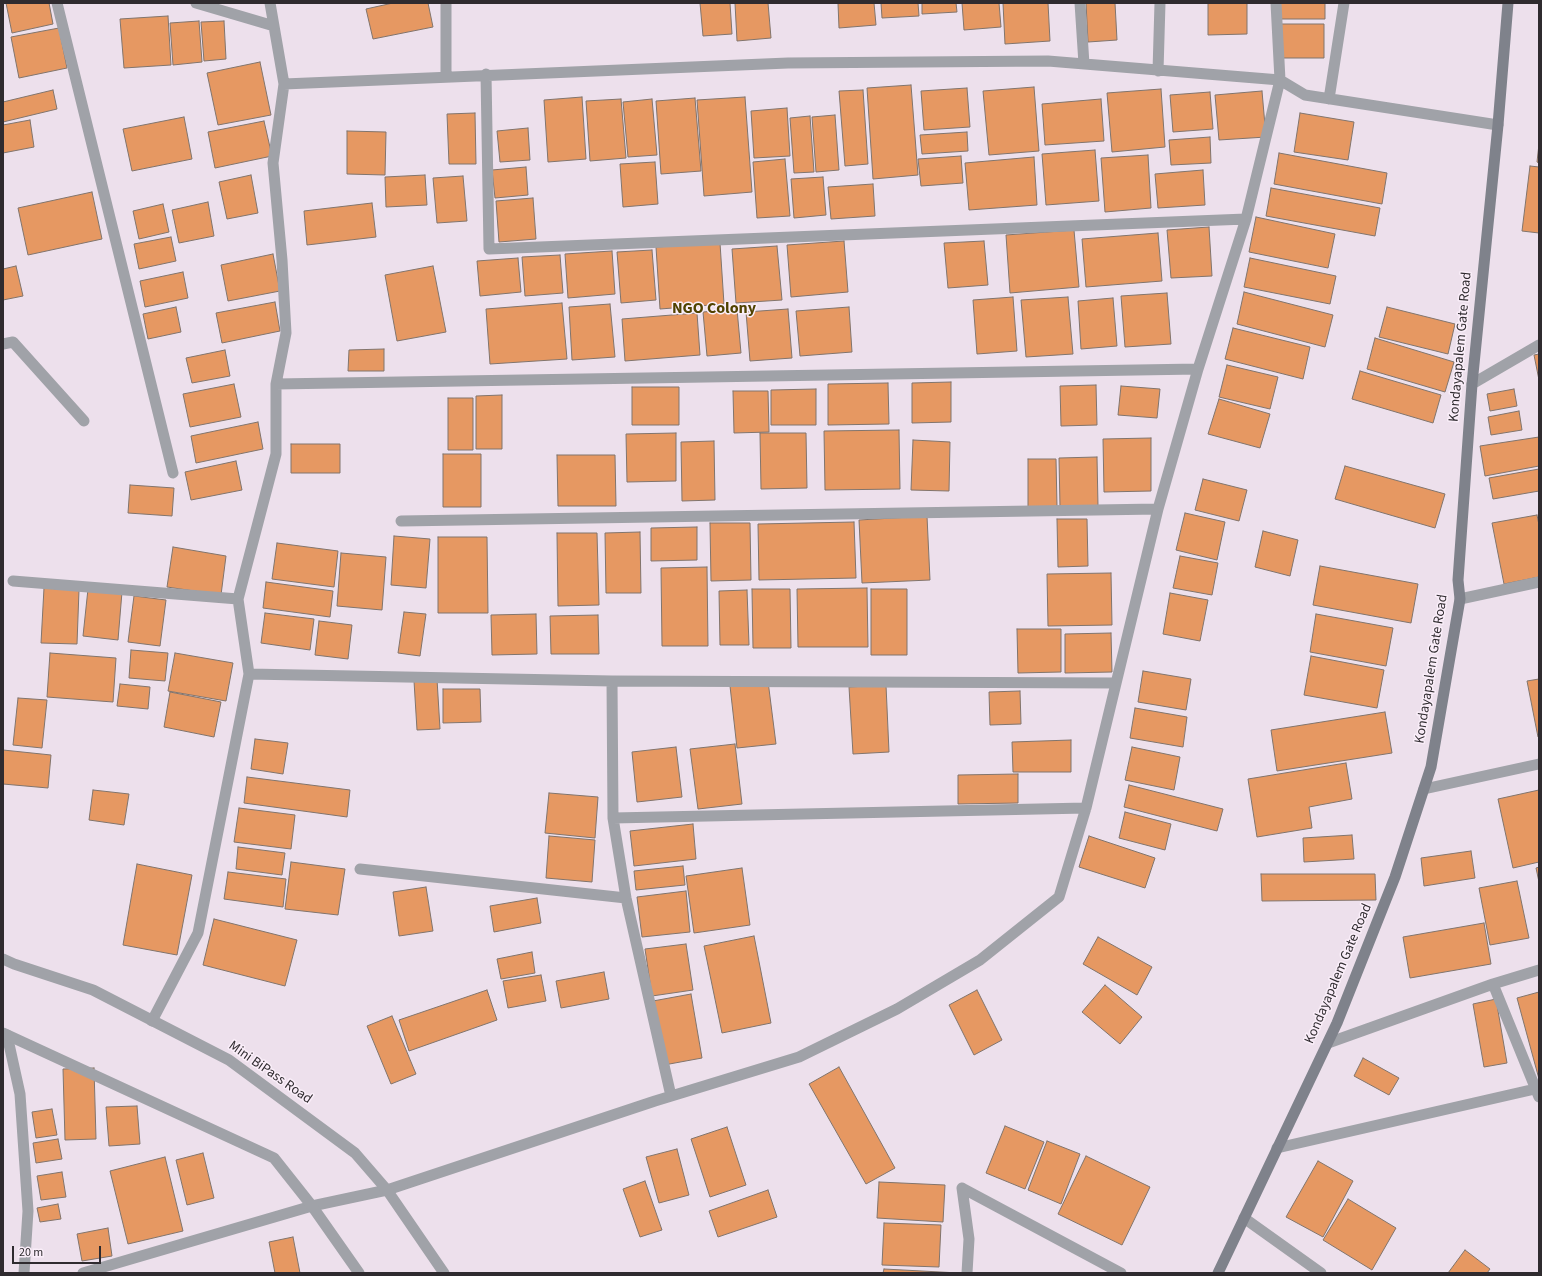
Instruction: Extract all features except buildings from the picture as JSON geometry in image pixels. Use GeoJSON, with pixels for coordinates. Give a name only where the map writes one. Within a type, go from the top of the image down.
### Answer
{"type":"FeatureCollection","features":[{"type":"Feature","properties":{"kind":"main road","name":"Kondayapalem Gate Road"},"geometry":{"type":"LineString","coordinates":[[1218,1273],[1328,1043],[1395,877],[1432,766],[1460,599],[1458,580],[1472,384],[1498,125],[1508,3]]}},
{"type":"Feature","properties":{"kind":"street"},"geometry":{"type":"LineString","coordinates":[[57,3],[173,473]]}},
{"type":"Feature","properties":{"kind":"street"},"geometry":{"type":"LineString","coordinates":[[196,3],[274,26]]}},
{"type":"Feature","properties":{"kind":"street"},"geometry":{"type":"LineString","coordinates":[[152,1021],[198,933],[249,674],[238,599],[276,454],[276,384],[286,333],[282,260],[273,164],[284,84],[270,3]]}},
{"type":"Feature","properties":{"kind":"street"},"geometry":{"type":"LineString","coordinates":[[446,3],[446,76]]}},
{"type":"Feature","properties":{"kind":"street"},"geometry":{"type":"LineString","coordinates":[[1080,3],[1084,64]]}},
{"type":"Feature","properties":{"kind":"street"},"geometry":{"type":"LineString","coordinates":[[1158,71],[1160,3]]}},
{"type":"Feature","properties":{"kind":"street"},"geometry":{"type":"LineString","coordinates":[[83,1273],[312,1206],[387,1190],[671,1096],[799,1057],[897,1009],[980,960],[1059,897],[1086,808],[1158,509],[1198,369],[1246,219],[1280,80],[1276,3]]}},
{"type":"Feature","properties":{"kind":"street"},"geometry":{"type":"LineString","coordinates":[[1329,99],[1344,3]]}},
{"type":"Feature","properties":{"kind":"street"},"geometry":{"type":"LineString","coordinates":[[284,84],[486,74],[788,63],[1048,61],[1280,80],[1305,96],[1498,125]]}},
{"type":"Feature","properties":{"kind":"street"},"geometry":{"type":"LineString","coordinates":[[486,74],[489,249],[1246,219]]}},
{"type":"Feature","properties":{"kind":"street"},"geometry":{"type":"LineString","coordinates":[[3,344],[13,342],[84,421]]}},
{"type":"Feature","properties":{"kind":"street"},"geometry":{"type":"LineString","coordinates":[[1472,384],[1539,345]]}},
{"type":"Feature","properties":{"kind":"street"},"geometry":{"type":"LineString","coordinates":[[276,384],[1198,369]]}},
{"type":"Feature","properties":{"kind":"street"},"geometry":{"type":"LineString","coordinates":[[401,521],[1158,509]]}},
{"type":"Feature","properties":{"kind":"street"},"geometry":{"type":"LineString","coordinates":[[13,581],[238,599]]}},
{"type":"Feature","properties":{"kind":"street"},"geometry":{"type":"LineString","coordinates":[[1460,599],[1539,582]]}},
{"type":"Feature","properties":{"kind":"street"},"geometry":{"type":"LineString","coordinates":[[249,674],[612,681],[1116,683]]}},
{"type":"Feature","properties":{"kind":"street"},"geometry":{"type":"LineString","coordinates":[[612,681],[613,818],[626,898],[671,1096]]}},
{"type":"Feature","properties":{"kind":"street"},"geometry":{"type":"LineString","coordinates":[[1424,789],[1539,764]]}},
{"type":"Feature","properties":{"kind":"street"},"geometry":{"type":"LineString","coordinates":[[613,818],[1086,808]]}},
{"type":"Feature","properties":{"kind":"street"},"geometry":{"type":"LineString","coordinates":[[360,869],[626,898]]}},
{"type":"Feature","properties":{"kind":"street","name":"Mini BiPass Road"},"geometry":{"type":"LineString","coordinates":[[3,959],[92,990],[229,1060],[355,1153],[387,1190],[444,1273]]}},
{"type":"Feature","properties":{"kind":"street"},"geometry":{"type":"LineString","coordinates":[[1328,1043],[1493,984],[1539,970]]}},
{"type":"Feature","properties":{"kind":"street"},"geometry":{"type":"LineString","coordinates":[[1277,1148],[1537,1093],[1493,984]]}},
{"type":"Feature","properties":{"kind":"street"},"geometry":{"type":"LineString","coordinates":[[5,1034],[274,1158],[312,1206],[359,1273]]}},
{"type":"Feature","properties":{"kind":"street"},"geometry":{"type":"LineString","coordinates":[[5,1034],[20,1094],[28,1211],[24,1273]]}},
{"type":"Feature","properties":{"kind":"street"},"geometry":{"type":"LineString","coordinates":[[967,1273],[969,1239],[962,1188],[1121,1273]]}},
{"type":"Feature","properties":{"kind":"street"},"geometry":{"type":"LineString","coordinates":[[1244,1218],[1321,1273]]}},
{"type":"Feature","properties":{"kind":"district","name":"NGO Colony"},"geometry":{"type":"Point","coordinates":[714,309]}}]}
